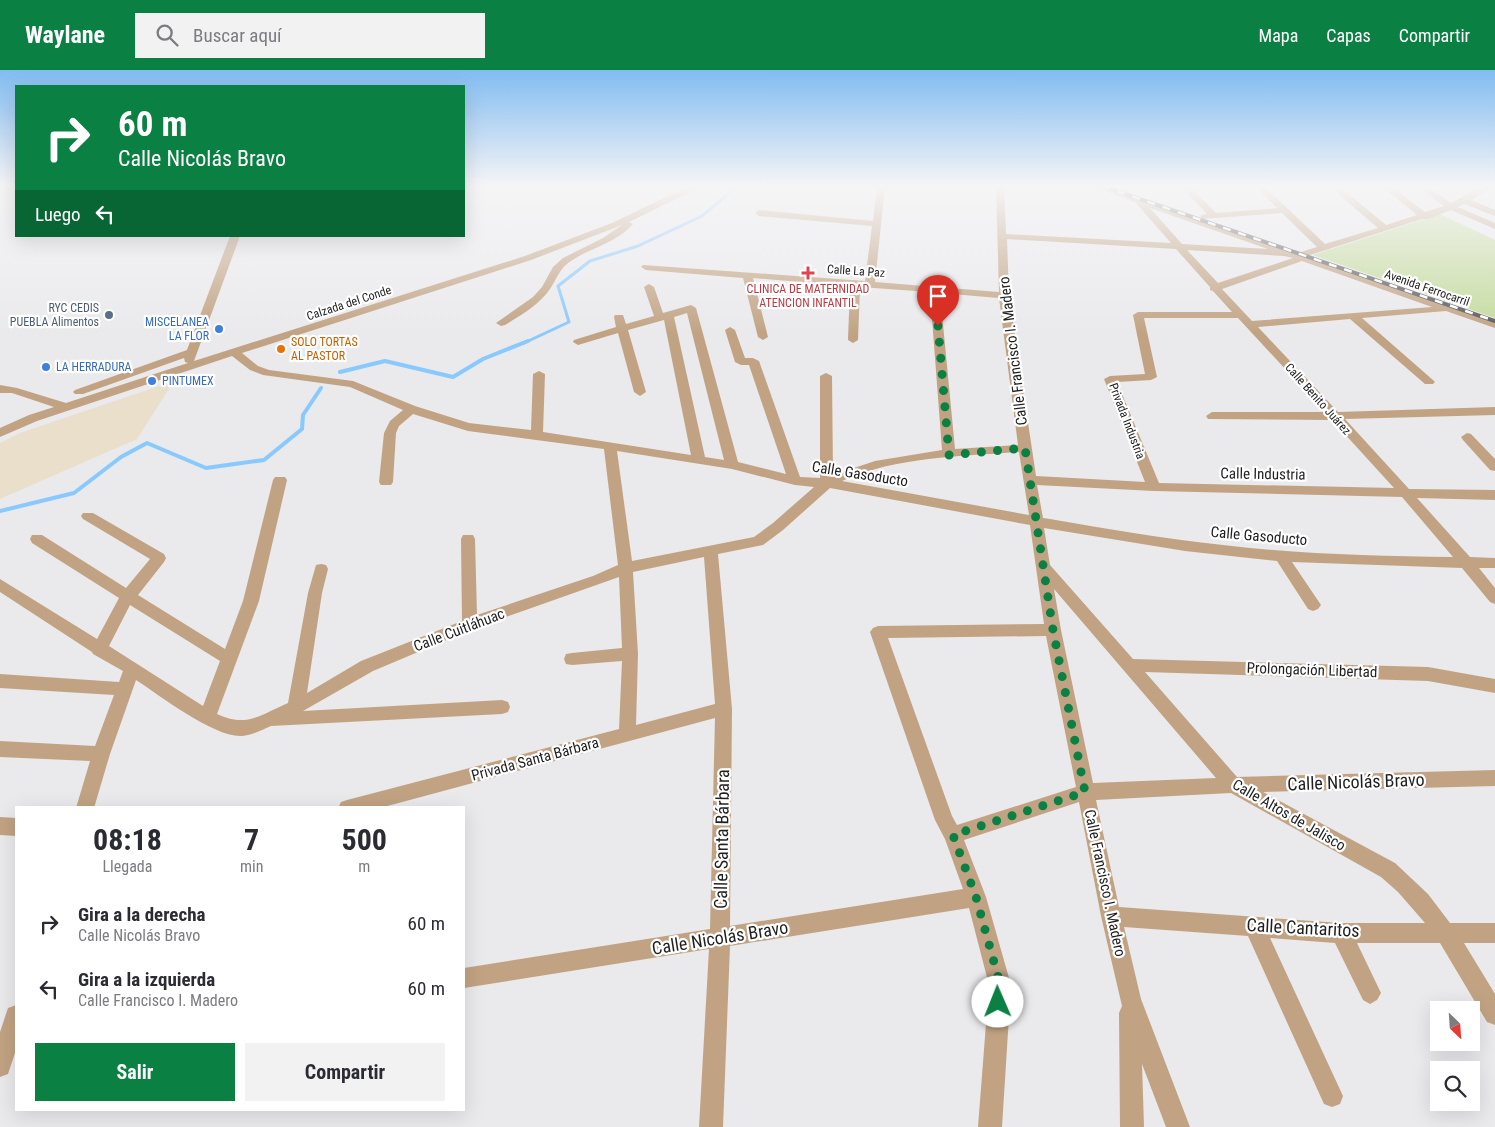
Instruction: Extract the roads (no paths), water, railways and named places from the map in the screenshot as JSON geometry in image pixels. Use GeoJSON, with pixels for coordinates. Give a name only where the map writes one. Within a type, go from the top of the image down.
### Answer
{"type":"FeatureCollection","features":[{"type":"Feature","properties":{"kind":"street","name":"Calzada del Conde"},"geometry":{"type":"LineString","coordinates":[[0,433],[33,418],[528,258],[586,235]]}},
{"type":"Feature","properties":{"kind":"street"},"geometry":{"type":"LineString","coordinates":[[501,323],[525,309],[539,296],[554,272],[564,262],[615,235]]}},
{"type":"Feature","properties":{"kind":"street"},"geometry":{"type":"LineString","coordinates":[[870,285],[876,235]]}},
{"type":"Feature","properties":{"kind":"street","name":"Calle Benito Juárez"},"geometry":{"type":"LineString","coordinates":[[1168,235],[1214,288],[1246,320],[1405,494],[1467,563],[1495,598]]}},
{"type":"Feature","properties":{"kind":"street","name":"Avenida Ferrocarril"},"geometry":{"type":"LineString","coordinates":[[1245,235],[1303,254],[1493,325]]}},
{"type":"Feature","properties":{"kind":"street"},"geometry":{"type":"LineString","coordinates":[[1256,235],[1303,254]]}},
{"type":"Feature","properties":{"kind":"street"},"geometry":{"type":"LineString","coordinates":[[1310,235],[1322,247]]}},
{"type":"Feature","properties":{"kind":"street"},"geometry":{"type":"LineString","coordinates":[[1001,236],[1303,254],[1365,235]]}},
{"type":"Feature","properties":{"kind":"street","name":"Calle Francisco I. Madero"},"geometry":{"type":"LineString","coordinates":[[1001,236],[1004,295],[1042,565],[1085,792],[1130,1000],[1178,1127]]}},
{"type":"Feature","properties":{"kind":"street"},"geometry":{"type":"LineString","coordinates":[[187,367],[235,237]]}},
{"type":"Feature","properties":{"kind":"street"},"geometry":{"type":"LineString","coordinates":[[1214,288],[1298,260],[1303,254]]}},
{"type":"Feature","properties":{"kind":"street","name":"Calle La Paz"},"geometry":{"type":"LineString","coordinates":[[646,267],[1004,295]]}},
{"type":"Feature","properties":{"kind":"street"},"geometry":{"type":"LineString","coordinates":[[747,275],[763,337]]}},
{"type":"Feature","properties":{"kind":"street"},"geometry":{"type":"LineString","coordinates":[[853,340],[855,284]]}},
{"type":"Feature","properties":{"kind":"street"},"geometry":{"type":"LineString","coordinates":[[649,287],[664,316],[699,460]]}},
{"type":"Feature","properties":{"kind":"street"},"geometry":{"type":"LineString","coordinates":[[935,289],[949,455]]}},
{"type":"Feature","properties":{"kind":"street"},"geometry":{"type":"LineString","coordinates":[[578,342],[691,308],[732,466]]}},
{"type":"Feature","properties":{"kind":"street"},"geometry":{"type":"LineString","coordinates":[[1246,320],[1353,316],[1449,308]]}},
{"type":"Feature","properties":{"kind":"street","name":"Privada Industria"},"geometry":{"type":"LineString","coordinates":[[1154,487],[1110,379],[1151,378],[1138,315],[1246,320]]}},
{"type":"Feature","properties":{"kind":"street"},"geometry":{"type":"LineString","coordinates":[[1353,316],[1429,382]]}},
{"type":"Feature","properties":{"kind":"street"},"geometry":{"type":"LineString","coordinates":[[619,317],[624,328],[640,392]]}},
{"type":"Feature","properties":{"kind":"street"},"geometry":{"type":"LineString","coordinates":[[730,330],[741,362],[753,361],[795,481]]}},
{"type":"Feature","properties":{"kind":"street"},"geometry":{"type":"LineString","coordinates":[[52,402],[191,352]]}},
{"type":"Feature","properties":{"kind":"street","name":"Calle Gasoducto"},"geometry":{"type":"LineString","coordinates":[[235,353],[254,368],[267,373],[353,384],[411,409],[468,427],[537,435],[699,460],[795,481],[827,483],[1186,546],[1281,556],[1495,563]]}},
{"type":"Feature","properties":{"kind":"street"},"geometry":{"type":"LineString","coordinates":[[537,435],[539,374]]}},
{"type":"Feature","properties":{"kind":"street"},"geometry":{"type":"LineString","coordinates":[[826,376],[827,483],[877,464],[1025,448]]}},
{"type":"Feature","properties":{"kind":"street"},"geometry":{"type":"LineString","coordinates":[[0,389],[14,390],[67,407]]}},
{"type":"Feature","properties":{"kind":"street"},"geometry":{"type":"LineString","coordinates":[[386,482],[390,432],[394,424],[411,409]]}},
{"type":"Feature","properties":{"kind":"street"},"geometry":{"type":"LineString","coordinates":[[1212,416],[1334,416],[1495,411]]}},
{"type":"Feature","properties":{"kind":"street"},"geometry":{"type":"LineString","coordinates":[[1467,437],[1495,467]]}},
{"type":"Feature","properties":{"kind":"street"},"geometry":{"type":"LineString","coordinates":[[610,446],[626,568],[630,654],[627,735]]}},
{"type":"Feature","properties":{"kind":"street"},"geometry":{"type":"LineString","coordinates":[[207,717],[251,601],[280,480]]}},
{"type":"Feature","properties":{"kind":"street","name":"Calle Industria"},"geometry":{"type":"LineString","coordinates":[[1030,480],[1154,487],[1495,495]]}},
{"type":"Feature","properties":{"kind":"street","name":"Calle Cuitláhuac"},"geometry":{"type":"LineString","coordinates":[[0,585],[99,650],[132,668],[207,717],[228,727],[241,729],[269,721],[367,666],[470,624],[598,580],[626,568],[758,541],[771,533],[827,483]]}},
{"type":"Feature","properties":{"kind":"street"},"geometry":{"type":"LineString","coordinates":[[88,516],[159,558],[128,597],[99,650]]}},
{"type":"Feature","properties":{"kind":"street"},"geometry":{"type":"LineString","coordinates":[[37,539],[229,659]]}},
{"type":"Feature","properties":{"kind":"street"},"geometry":{"type":"LineString","coordinates":[[468,539],[470,624]]}},
{"type":"Feature","properties":{"kind":"street","name":"Calle Santa Bárbara"},"geometry":{"type":"LineString","coordinates":[[711,551],[724,710],[720,939],[711,1127]]}},
{"type":"Feature","properties":{"kind":"street"},"geometry":{"type":"LineString","coordinates":[[1281,556],[1313,605]]}},
{"type":"Feature","properties":{"kind":"street","name":"Calle Altos de Jalisco"},"geometry":{"type":"LineString","coordinates":[[1042,565],[1232,785],[1388,870],[1407,885],[1445,932],[1495,1014]]}},
{"type":"Feature","properties":{"kind":"street"},"geometry":{"type":"LineString","coordinates":[[296,707],[315,592],[321,569]]}},
{"type":"Feature","properties":{"kind":"street"},"geometry":{"type":"LineString","coordinates":[[990,1127],[1000,984],[976,897],[953,835],[944,820],[878,632],[1053,630]]}},
{"type":"Feature","properties":{"kind":"street"},"geometry":{"type":"LineString","coordinates":[[572,659],[630,654]]}},
{"type":"Feature","properties":{"kind":"street","name":"Prolongación Libertad"},"geometry":{"type":"LineString","coordinates":[[1127,665],[1428,674],[1495,686]]}},
{"type":"Feature","properties":{"kind":"street"},"geometry":{"type":"LineString","coordinates":[[86,806],[101,754],[132,668]]}},
{"type":"Feature","properties":{"kind":"street"},"geometry":{"type":"LineString","coordinates":[[0,681],[124,689]]}},
{"type":"Feature","properties":{"kind":"street"},"geometry":{"type":"LineString","coordinates":[[269,721],[502,707]]}},
{"type":"Feature","properties":{"kind":"street","name":"Privada Santa Bárbara"},"geometry":{"type":"LineString","coordinates":[[355,806],[724,710]]}},
{"type":"Feature","properties":{"kind":"street"},"geometry":{"type":"LineString","coordinates":[[0,749],[101,754]]}},
{"type":"Feature","properties":{"kind":"street","name":"Calle Nicolás Bravo"},"geometry":{"type":"LineString","coordinates":[[953,835],[1085,792],[1232,785],[1495,778]]}},
{"type":"Feature","properties":{"kind":"street"},"geometry":{"type":"LineString","coordinates":[[0,826],[15,827]]}},
{"type":"Feature","properties":{"kind":"street","name":"Calle Nicolás Bravo"},"geometry":{"type":"LineString","coordinates":[[465,978],[976,897]]}},
{"type":"Feature","properties":{"kind":"street","name":"Calle Cantaritos"},"geometry":{"type":"LineString","coordinates":[[1111,916],[1341,932],[1495,933]]}},
{"type":"Feature","properties":{"kind":"street"},"geometry":{"type":"LineString","coordinates":[[1254,926],[1332,1096]]}},
{"type":"Feature","properties":{"kind":"street"},"geometry":{"type":"LineString","coordinates":[[1341,932],[1370,993]]}},
{"type":"Feature","properties":{"kind":"street"},"geometry":{"type":"LineString","coordinates":[[1130,1000],[1132,1127]]}},
{"type":"Feature","properties":{"kind":"street"},"geometry":{"type":"LineString","coordinates":[[0,1066],[4,1041],[15,1018]]}},
{"type":"Feature","properties":{"kind":"waterway"},"geometry":{"type":"LineString","coordinates":[[524,343],[569,322],[558,286],[590,261],[638,246],[661,235]]}},
{"type":"Feature","properties":{"kind":"waterway"},"geometry":{"type":"LineString","coordinates":[[340,372],[385,361],[453,377],[483,359],[528,341]]}},
{"type":"Feature","properties":{"kind":"waterway"},"geometry":{"type":"LineString","coordinates":[[0,511],[74,493],[121,457],[147,443],[206,468],[264,460],[302,429],[303,415],[321,388]]}},
{"type":"Feature","properties":{"kind":"railway"},"geometry":{"type":"LineString","coordinates":[[1246,235],[1495,321]]}},
{"type":"Feature","properties":{"kind":"place","name":"CLINICA DE MATERNIDAD ATENCION INFANTIL"},"geometry":{"type":"Point","coordinates":[808,273]}},
{"type":"Feature","properties":{"kind":"place","name":"RYC CEDIS PUEBLA Alimentos"},"geometry":{"type":"Point","coordinates":[109,315]}},
{"type":"Feature","properties":{"kind":"place","name":"MISCELANEA LA FLOR"},"geometry":{"type":"Point","coordinates":[219,329]}},
{"type":"Feature","properties":{"kind":"place","name":"SOLO TORTAS AL PASTOR"},"geometry":{"type":"Point","coordinates":[281,349]}},
{"type":"Feature","properties":{"kind":"place","name":"LA HERRADURA"},"geometry":{"type":"Point","coordinates":[46,367]}},
{"type":"Feature","properties":{"kind":"place","name":"PINTUMEX"},"geometry":{"type":"Point","coordinates":[152,381]}}]}
